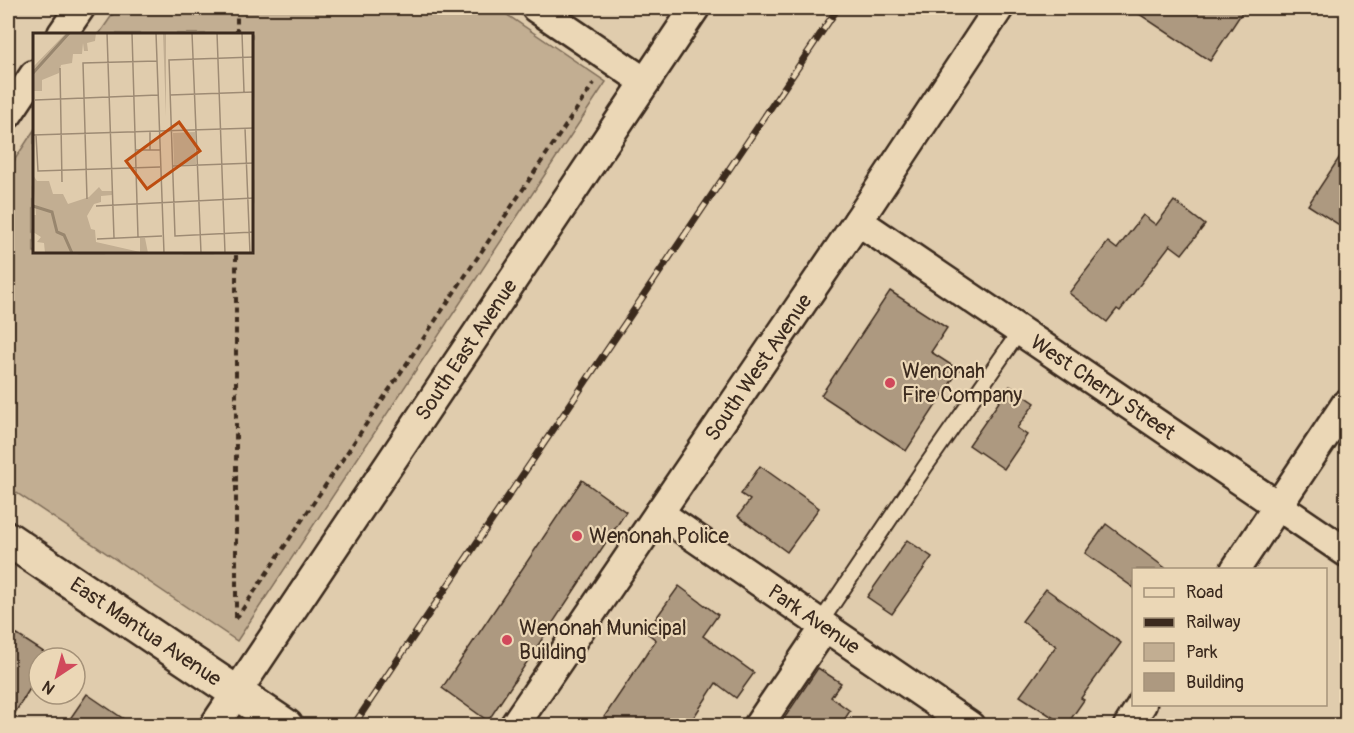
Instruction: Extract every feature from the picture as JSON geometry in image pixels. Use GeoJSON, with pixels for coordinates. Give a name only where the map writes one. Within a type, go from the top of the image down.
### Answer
{"type":"FeatureCollection","features":[{"type":"Feature","properties":{"kind":"street"},"geometry":{"type":"LineString","coordinates":[[63,33],[80,8]]}},
{"type":"Feature","properties":{"kind":"street"},"geometry":{"type":"LineString","coordinates":[[536,8],[645,82]]}},
{"type":"Feature","properties":{"kind":"street","name":"South East Avenue"},"geometry":{"type":"LineString","coordinates":[[214,726],[695,8]]}},
{"type":"Feature","properties":{"kind":"street","name":"South West Avenue"},"geometry":{"type":"LineString","coordinates":[[514,726],[858,221],[999,8]]}},
{"type":"Feature","properties":{"kind":"street"},"geometry":{"type":"LineString","coordinates":[[8,114],[33,76]]}},
{"type":"Feature","properties":{"kind":"street","name":"West Cherry Street"},"geometry":{"type":"LineString","coordinates":[[858,221],[1347,552]]}},
{"type":"Feature","properties":{"kind":"street"},"geometry":{"type":"LineString","coordinates":[[1236,568],[1347,404]]}},
{"type":"Feature","properties":{"kind":"street","name":"Park Avenue"},"geometry":{"type":"LineString","coordinates":[[658,513],[970,726]]}},
{"type":"Feature","properties":{"kind":"street","name":"East Mantua Avenue"},"geometry":{"type":"LineString","coordinates":[[8,539],[285,726]]}},
{"type":"Feature","properties":{"kind":"street"},"geometry":{"type":"LineString","coordinates":[[758,726],[823,625]]}},
{"type":"Feature","properties":{"kind":"street"},"geometry":{"type":"LineString","coordinates":[[1128,726],[1141,706]]}},
{"type":"Feature","properties":{"kind":"lane"},"geometry":{"type":"LineString","coordinates":[[823,625],[925,467],[1020,331]]}},
{"type":"Feature","properties":{"kind":"path"},"geometry":{"type":"LineString","coordinates":[[237,8],[237,33]]}},
{"type":"Feature","properties":{"kind":"path"},"geometry":{"type":"LineString","coordinates":[[236,254],[236,619],[599,77]]}},
{"type":"Feature","properties":{"kind":"green space"},"geometry":{"type":"Polygon","coordinates":[[[117,8],[497,8],[606,82],[237,641],[8,487],[8,170],[33,132],[33,254],[254,254],[254,33],[100,33],[117,8]]]}},
{"type":"Feature","properties":{"kind":"building"},"geometry":{"type":"Polygon","coordinates":[[[1130,8],[1245,8],[1210,61],[1130,8]]]}},
{"type":"Feature","properties":{"kind":"building"},"geometry":{"type":"Polygon","coordinates":[[[1347,146],[1347,230],[1308,205],[1347,146]]]}},
{"type":"Feature","properties":{"kind":"building"},"geometry":{"type":"Polygon","coordinates":[[[1174,201],[1205,225],[1182,254],[1170,245],[1120,311],[1117,309],[1107,322],[1069,293],[1108,242],[1117,249],[1143,215],[1156,225],[1174,201]]]}},
{"type":"Feature","properties":{"kind":"building","name":"Wenonah Fire Company"},"geometry":{"type":"Polygon","coordinates":[[[890,291],[947,328],[931,352],[959,370],[906,451],[821,395],[890,291]]]}},
{"type":"Feature","properties":{"kind":"building"},"geometry":{"type":"Polygon","coordinates":[[[1010,386],[1035,403],[1017,428],[1027,435],[1004,469],[969,445],[1010,386]]]}},
{"type":"Feature","properties":{"kind":"building"},"geometry":{"type":"Polygon","coordinates":[[[760,466],[819,508],[787,552],[738,516],[750,500],[741,494],[760,466]]]}},
{"type":"Feature","properties":{"kind":"building","name":"Wenonah Municipal Building"},"geometry":{"type":"Polygon","coordinates":[[[582,480],[626,512],[488,721],[442,688],[582,480]]]}},
{"type":"Feature","properties":{"kind":"building"},"geometry":{"type":"Polygon","coordinates":[[[1106,524],[1165,568],[1132,568],[1132,587],[1085,553],[1106,524]]]}},
{"type":"Feature","properties":{"kind":"building"},"geometry":{"type":"Polygon","coordinates":[[[907,540],[932,557],[892,614],[867,597],[907,540]]]}},
{"type":"Feature","properties":{"kind":"building"},"geometry":{"type":"Polygon","coordinates":[[[679,586],[718,615],[703,636],[754,673],[736,698],[716,683],[688,726],[598,726],[656,640],[646,632],[679,586]]]}},
{"type":"Feature","properties":{"kind":"building"},"geometry":{"type":"Polygon","coordinates":[[[1046,589],[1121,643],[1081,698],[1084,700],[1066,726],[1020,696],[1056,646],[1022,621],[1046,589]]]}},
{"type":"Feature","properties":{"kind":"building"},"geometry":{"type":"Polygon","coordinates":[[[8,629],[34,646],[27,646],[27,693],[8,724],[8,629]]]}},
{"type":"Feature","properties":{"kind":"building"},"geometry":{"type":"Polygon","coordinates":[[[818,668],[841,683],[831,697],[850,711],[840,726],[779,726],[818,668]]]}},
{"type":"Feature","properties":{"kind":"building"},"geometry":{"type":"Polygon","coordinates":[[[87,694],[134,726],[65,726],[79,706],[87,706],[87,694]]]}},
{"type":"Feature","properties":{"kind":"railway"},"geometry":{"type":"LineString","coordinates":[[353,726],[838,8]]}},
{"type":"Feature","properties":{"kind":"place","name":"Wenonah Fire Company"},"geometry":{"type":"Point","coordinates":[890,383]}},
{"type":"Feature","properties":{"kind":"place","name":"Wenonah Police"},"geometry":{"type":"Point","coordinates":[577,536]}},
{"type":"Feature","properties":{"kind":"place","name":"Wenonah Municipal Building"},"geometry":{"type":"Point","coordinates":[507,640]}}]}
